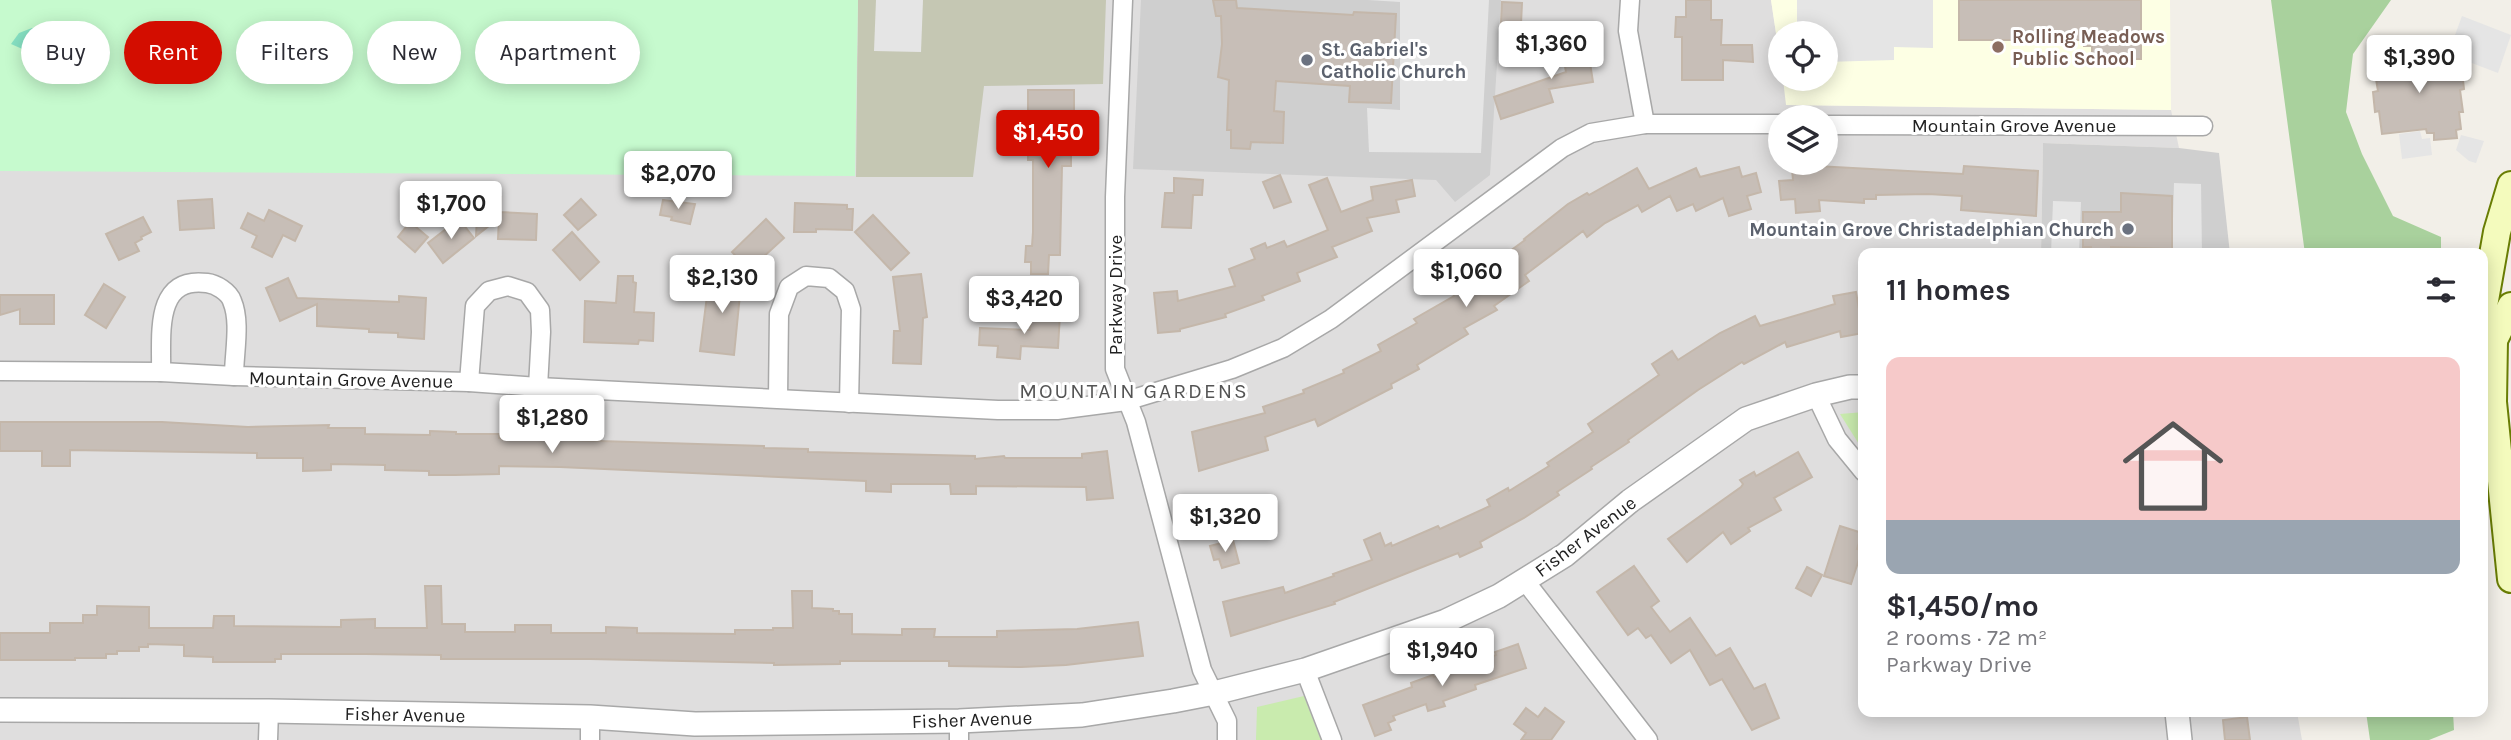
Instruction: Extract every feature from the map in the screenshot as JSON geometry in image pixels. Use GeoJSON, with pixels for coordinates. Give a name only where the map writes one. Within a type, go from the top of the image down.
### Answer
{"type":"FeatureCollection","features":[{"type":"Feature","properties":{"kind":"main road"},"geometry":{"type":"LineString","coordinates":[[2488,283],[2497,232],[2510,190]]}},
{"type":"Feature","properties":{"kind":"main road"},"geometry":{"type":"LineString","coordinates":[[2494,340],[2511,306]]}},
{"type":"Feature","properties":{"kind":"main road"},"geometry":{"type":"LineString","coordinates":[[2488,320],[2494,340],[2493,402],[2511,579]]}},
{"type":"Feature","properties":{"kind":"street","name":"Parkway Drive"},"geometry":{"type":"LineString","coordinates":[[1123,0],[1115,197],[1115,369],[1136,422],[1202,670],[1227,721],[1227,740]]}},
{"type":"Feature","properties":{"kind":"street"},"geometry":{"type":"LineString","coordinates":[[1630,0],[1628,31],[1645,124]]}},
{"type":"Feature","properties":{"kind":"street","name":"Mountain Grove Avenue"},"geometry":{"type":"LineString","coordinates":[[0,371],[162,372],[469,382],[849,403],[1057,410],[1126,401],[1232,369],[1283,348],[1351,304],[1562,148],[1591,134],[1645,124],[1768,124]]}},
{"type":"Feature","properties":{"kind":"street","name":"Mountain Grove Avenue"},"geometry":{"type":"LineString","coordinates":[[1838,125],[2203,126]]}},
{"type":"Feature","properties":{"kind":"street"},"geometry":{"type":"LineString","coordinates":[[778,398],[779,314],[789,287],[806,276],[829,278],[845,291],[851,309],[849,403]]}},
{"type":"Feature","properties":{"kind":"street","name":"Mountain Grove Avenue"},"geometry":{"type":"LineString","coordinates":[[162,372],[162,312],[175,289],[193,281],[214,284],[231,297],[236,313],[234,376]]}},
{"type":"Feature","properties":{"kind":"street","name":"Mountain Grove Avenue"},"geometry":{"type":"LineString","coordinates":[[469,382],[475,306],[489,290],[508,286],[527,292],[540,310],[538,387]]}},
{"type":"Feature","properties":{"kind":"street","name":"Fisher Avenue"},"geometry":{"type":"LineString","coordinates":[[0,710],[268,711],[590,729],[695,732],[959,730],[1082,715],[1214,694],[1305,670],[1446,621],[1525,581],[1565,555],[1630,501],[1746,419],[1816,395],[1858,387]]}},
{"type":"Feature","properties":{"kind":"street"},"geometry":{"type":"LineString","coordinates":[[1816,395],[1838,439],[1858,464]]}},
{"type":"Feature","properties":{"kind":"street"},"geometry":{"type":"LineString","coordinates":[[1525,581],[1648,740]]}},
{"type":"Feature","properties":{"kind":"street"},"geometry":{"type":"LineString","coordinates":[[1305,670],[1332,740]]}},
{"type":"Feature","properties":{"kind":"street"},"geometry":{"type":"LineString","coordinates":[[268,711],[268,740]]}},
{"type":"Feature","properties":{"kind":"street"},"geometry":{"type":"LineString","coordinates":[[2178,717],[2180,740]]}},
{"type":"Feature","properties":{"kind":"shaded area"},"geometry":{"type":"Polygon","coordinates":[[[0,0],[1771,0],[1774,21],[1768,21],[1768,91],[1785,91],[1787,105],[1768,105],[1768,175],[1838,175],[1838,106],[2171,110],[2179,148],[2043,143],[2041,248],[1858,248],[1858,717],[2298,717],[2302,740],[0,740],[0,0]]]}},
{"type":"Feature","properties":{"kind":"shaded area"},"geometry":{"type":"Polygon","coordinates":[[[858,0],[1106,0],[1103,84],[984,86],[973,177],[856,177],[858,0]]]}},
{"type":"Feature","properties":{"kind":"shaded area"},"geometry":{"type":"Polygon","coordinates":[[[876,0],[923,0],[921,52],[874,51],[876,0]]]}},
{"type":"Feature","properties":{"kind":"shaded area"},"geometry":{"type":"Polygon","coordinates":[[[1141,0],[1501,0],[1490,175],[1455,202],[1436,180],[1133,169],[1141,0]]]}},
{"type":"Feature","properties":{"kind":"shaded area"},"geometry":{"type":"Polygon","coordinates":[[[1368,0],[1489,0],[1481,153],[1369,152],[1367,108],[1400,110],[1400,2],[1368,0]]]}},
{"type":"Feature","properties":{"kind":"shaded area","name":"Rolling Meadows Public School"},"geometry":{"type":"Polygon","coordinates":[[[1771,0],[2170,0],[2171,110],[1786,105],[1784,91],[1838,91],[1838,21],[1774,21],[1771,0]]]}},
{"type":"Feature","properties":{"kind":"shaded area"},"geometry":{"type":"Polygon","coordinates":[[[1797,0],[1933,0],[1933,48],[1894,47],[1894,60],[1838,62],[1838,21],[1797,21],[1797,0]]]}},
{"type":"Feature","properties":{"kind":"shaded area"},"geometry":{"type":"Polygon","coordinates":[[[2462,16],[2511,35],[2498,73],[2448,54],[2462,16]]]}},
{"type":"Feature","properties":{"kind":"shaded area"},"geometry":{"type":"Polygon","coordinates":[[[2420,131],[2422,139],[2430,138],[2432,155],[2402,159],[2399,134],[2420,131]]]}},
{"type":"Feature","properties":{"kind":"shaded area"},"geometry":{"type":"Polygon","coordinates":[[[2461,135],[2484,141],[2476,163],[2469,161],[2456,150],[2461,135]]]}},
{"type":"Feature","properties":{"kind":"shaded area"},"geometry":{"type":"Polygon","coordinates":[[[2043,143],[2179,148],[2219,153],[2229,248],[2041,248],[2043,143]]]}},
{"type":"Feature","properties":{"kind":"shaded area"},"geometry":{"type":"Polygon","coordinates":[[[2174,183],[2201,184],[2202,248],[2172,248],[2174,183]]]}},
{"type":"Feature","properties":{"kind":"shaded area"},"geometry":{"type":"Polygon","coordinates":[[[2053,201],[2081,202],[2079,248],[2051,248],[2053,201]]]}},
{"type":"Feature","properties":{"kind":"green space"},"geometry":{"type":"Polygon","coordinates":[[[0,0],[858,0],[855,176],[0,171],[0,0]]]}},
{"type":"Feature","properties":{"kind":"green space"},"geometry":{"type":"Polygon","coordinates":[[[2271,0],[2391,0],[2353,54],[2346,112],[2362,154],[2393,216],[2441,237],[2441,248],[2304,248],[2271,0]]]}},
{"type":"Feature","properties":{"kind":"green space"},"geometry":{"type":"Polygon","coordinates":[[[21,32],[21,48],[11,44],[21,32]]]}},
{"type":"Feature","properties":{"kind":"green space"},"geometry":{"type":"Polygon","coordinates":[[[1858,412],[1858,442],[1840,414],[1858,412]]]}},
{"type":"Feature","properties":{"kind":"green space"},"geometry":{"type":"Polygon","coordinates":[[[1304,696],[1321,740],[1256,740],[1257,707],[1304,696]]]}},
{"type":"Feature","properties":{"kind":"green space"},"geometry":{"type":"Polygon","coordinates":[[[2367,717],[2453,717],[2454,730],[2429,740],[2370,740],[2367,717]]]}},
{"type":"Feature","properties":{"kind":"building","name":"St. Gabriel's Catholic Church"},"geometry":{"type":"Polygon","coordinates":[[[1213,0],[1236,0],[1237,8],[1353,15],[1354,12],[1396,14],[1391,103],[1349,102],[1350,86],[1276,81],[1274,111],[1284,112],[1283,143],[1251,142],[1250,149],[1231,148],[1231,130],[1227,130],[1229,80],[1218,77],[1222,44],[1221,16],[1216,16],[1213,0]]]}},
{"type":"Feature","properties":{"kind":"building"},"geometry":{"type":"Polygon","coordinates":[[[1686,0],[1711,0],[1711,20],[1722,20],[1721,45],[1752,45],[1753,62],[1723,60],[1723,80],[1682,80],[1682,37],[1675,37],[1676,17],[1686,17],[1686,0]]]}},
{"type":"Feature","properties":{"kind":"building"},"geometry":{"type":"Polygon","coordinates":[[[1959,0],[2141,0],[2141,59],[2092,59],[2092,46],[2084,46],[2084,40],[1959,40],[1959,0]]]}},
{"type":"Feature","properties":{"kind":"building"},"geometry":{"type":"Polygon","coordinates":[[[1502,2],[1522,3],[1521,24],[1511,26],[1501,23],[1502,2]]]}},
{"type":"Feature","properties":{"kind":"building"},"geometry":{"type":"Polygon","coordinates":[[[1586,40],[1592,42],[1595,62],[1590,63],[1593,82],[1549,89],[1553,102],[1501,119],[1494,97],[1566,72],[1561,44],[1586,40]]]}},
{"type":"Feature","properties":{"kind":"building"},"geometry":{"type":"Polygon","coordinates":[[[2424,50],[2425,60],[2454,57],[2455,73],[2462,72],[2464,89],[2460,90],[2463,112],[2459,112],[2461,129],[2456,130],[2457,138],[2434,140],[2434,133],[2427,133],[2426,129],[2382,134],[2379,111],[2375,112],[2373,92],[2378,91],[2376,79],[2384,78],[2382,60],[2386,59],[2385,54],[2424,50]]]}},
{"type":"Feature","properties":{"kind":"building"},"geometry":{"type":"Polygon","coordinates":[[[1028,90],[1074,90],[1071,166],[1062,166],[1060,255],[1049,255],[1048,274],[1031,274],[1031,262],[1025,262],[1026,246],[1032,246],[1033,232],[1033,160],[1028,160],[1028,90]]]}},
{"type":"Feature","properties":{"kind":"building"},"geometry":{"type":"Polygon","coordinates":[[[1964,166],[2038,171],[2036,216],[1961,210],[1962,196],[1928,194],[1876,195],[1876,199],[1864,199],[1864,203],[1819,200],[1820,211],[1796,213],[1795,199],[1781,200],[1779,181],[1793,180],[1793,175],[1838,175],[1838,167],[1963,174],[1964,166]]]}},
{"type":"Feature","properties":{"kind":"building"},"geometry":{"type":"Polygon","coordinates":[[[1739,167],[1742,177],[1756,173],[1761,192],[1747,196],[1751,209],[1729,216],[1723,198],[1696,211],[1693,204],[1677,211],[1670,196],[1642,212],[1638,205],[1605,223],[1587,237],[1583,231],[1525,275],[1529,281],[1494,306],[1497,310],[1464,328],[1468,334],[1417,365],[1419,369],[1391,384],[1392,388],[1318,426],[1315,419],[1265,437],[1268,450],[1199,471],[1192,432],[1265,413],[1263,407],[1304,393],[1303,390],[1344,373],[1343,370],[1381,351],[1378,345],[1417,323],[1414,319],[1454,296],[1453,292],[1490,272],[1487,268],[1568,204],[1587,193],[1589,195],[1637,168],[1649,189],[1696,168],[1700,177],[1739,167]]]}},
{"type":"Feature","properties":{"kind":"building"},"geometry":{"type":"Polygon","coordinates":[[[1280,175],[1291,202],[1274,208],[1263,182],[1280,175]]]}},
{"type":"Feature","properties":{"kind":"building"},"geometry":{"type":"Polygon","coordinates":[[[1174,178],[1203,180],[1202,195],[1193,195],[1191,228],[1162,227],[1165,193],[1174,193],[1174,178]]]}},
{"type":"Feature","properties":{"kind":"building"},"geometry":{"type":"Polygon","coordinates":[[[1327,178],[1341,212],[1373,200],[1371,187],[1412,180],[1415,196],[1396,200],[1399,212],[1367,218],[1372,231],[1332,247],[1337,257],[1297,273],[1300,281],[1262,296],[1264,300],[1225,314],[1226,317],[1180,331],[1158,333],[1154,293],[1177,291],[1178,301],[1235,286],[1229,269],[1255,259],[1251,249],[1265,243],[1267,248],[1284,241],[1287,247],[1328,230],[1309,185],[1327,178]]]}},
{"type":"Feature","properties":{"kind":"building","name":"Mountain Grove Christadelphian Church"},"geometry":{"type":"Polygon","coordinates":[[[2121,193],[2172,196],[2172,248],[2083,247],[2083,212],[2121,212],[2121,193]]]}},
{"type":"Feature","properties":{"kind":"building"},"geometry":{"type":"Polygon","coordinates":[[[478,196],[501,197],[500,212],[537,214],[536,240],[498,239],[499,218],[476,236],[478,196]]]}},
{"type":"Feature","properties":{"kind":"building"},"geometry":{"type":"Polygon","coordinates":[[[212,199],[214,228],[180,230],[178,201],[212,199]]]}},
{"type":"Feature","properties":{"kind":"building"},"geometry":{"type":"Polygon","coordinates":[[[581,199],[596,215],[578,230],[564,215],[581,199]]]}},
{"type":"Feature","properties":{"kind":"building"},"geometry":{"type":"Polygon","coordinates":[[[663,200],[695,204],[690,224],[660,215],[663,200]]]}},
{"type":"Feature","properties":{"kind":"building"},"geometry":{"type":"Polygon","coordinates":[[[795,203],[847,205],[847,209],[853,209],[852,230],[816,229],[816,232],[794,232],[795,203]]]}},
{"type":"Feature","properties":{"kind":"building"},"geometry":{"type":"Polygon","coordinates":[[[269,210],[302,226],[295,241],[283,235],[272,257],[252,247],[257,236],[241,228],[248,213],[264,221],[269,210]]]}},
{"type":"Feature","properties":{"kind":"building"},"geometry":{"type":"Polygon","coordinates":[[[873,215],[909,253],[891,270],[855,232],[873,215]]]}},
{"type":"Feature","properties":{"kind":"building"},"geometry":{"type":"Polygon","coordinates":[[[143,217],[151,232],[135,243],[139,251],[119,260],[106,234],[143,217]]]}},
{"type":"Feature","properties":{"kind":"building"},"geometry":{"type":"Polygon","coordinates":[[[459,219],[474,238],[443,263],[428,243],[459,219]]]}},
{"type":"Feature","properties":{"kind":"building"},"geometry":{"type":"Polygon","coordinates":[[[766,219],[784,238],[749,270],[732,252],[766,219]]]}},
{"type":"Feature","properties":{"kind":"building"},"geometry":{"type":"Polygon","coordinates":[[[410,222],[428,237],[415,252],[398,237],[410,222]]]}},
{"type":"Feature","properties":{"kind":"building"},"geometry":{"type":"Polygon","coordinates":[[[572,232],[599,262],[580,280],[553,250],[572,232]]]}},
{"type":"Feature","properties":{"kind":"building"},"geometry":{"type":"Polygon","coordinates":[[[718,271],[742,274],[734,355],[700,351],[708,288],[716,289],[718,271]]]}},
{"type":"Feature","properties":{"kind":"building"},"geometry":{"type":"Polygon","coordinates":[[[921,274],[927,317],[923,318],[921,364],[893,363],[894,331],[900,331],[893,277],[921,274]]]}},
{"type":"Feature","properties":{"kind":"building"},"geometry":{"type":"Polygon","coordinates":[[[618,276],[633,276],[633,282],[636,283],[634,312],[654,313],[653,341],[639,340],[638,344],[584,342],[585,301],[616,303],[618,276]]]}},
{"type":"Feature","properties":{"kind":"building"},"geometry":{"type":"Polygon","coordinates":[[[288,278],[297,298],[399,302],[399,296],[426,298],[424,339],[398,337],[398,333],[369,332],[369,329],[317,326],[317,304],[280,321],[266,288],[288,278]]]}},
{"type":"Feature","properties":{"kind":"building"},"geometry":{"type":"Polygon","coordinates":[[[104,284],[125,297],[106,328],[85,315],[104,284]]]}},
{"type":"Feature","properties":{"kind":"building"},"geometry":{"type":"Polygon","coordinates":[[[1856,292],[1858,334],[1841,337],[1840,331],[1787,347],[1785,342],[1744,364],[1742,362],[1628,440],[1629,442],[1557,492],[1559,495],[1480,542],[1482,547],[1460,557],[1458,553],[1334,602],[1335,604],[1231,636],[1223,602],[1283,587],[1285,593],[1334,576],[1333,574],[1372,560],[1364,540],[1380,533],[1385,546],[1391,543],[1392,546],[1438,526],[1440,529],[1490,506],[1487,500],[1508,488],[1509,491],[1549,466],[1547,463],[1593,432],[1588,424],[1659,375],[1652,364],[1672,351],[1678,360],[1720,333],[1755,316],[1760,326],[1835,304],[1833,296],[1856,292]]]}},
{"type":"Feature","properties":{"kind":"building"},"geometry":{"type":"Polygon","coordinates":[[[0,295],[54,295],[54,324],[20,324],[20,309],[0,315],[0,295]]]}},
{"type":"Feature","properties":{"kind":"building"},"geometry":{"type":"Polygon","coordinates":[[[1031,313],[1060,314],[1058,348],[1021,346],[1020,359],[997,357],[998,346],[979,345],[980,328],[1030,330],[1031,313]]]}},
{"type":"Feature","properties":{"kind":"building"},"geometry":{"type":"Polygon","coordinates":[[[0,422],[162,422],[248,427],[329,425],[328,428],[365,428],[365,434],[430,435],[430,431],[456,432],[499,434],[499,438],[764,446],[808,449],[808,452],[975,456],[975,459],[1004,456],[1082,458],[1082,454],[1107,451],[1113,498],[1087,500],[1086,487],[976,486],[976,494],[951,494],[950,484],[891,484],[891,492],[866,491],[866,481],[560,467],[499,466],[499,474],[429,475],[429,471],[385,470],[385,465],[331,464],[331,470],[303,471],[303,458],[257,458],[257,453],[70,450],[70,466],[42,466],[42,451],[0,451],[0,422]]]}},
{"type":"Feature","properties":{"kind":"building"},"geometry":{"type":"Polygon","coordinates":[[[1798,452],[1812,477],[1774,498],[1781,510],[1748,528],[1750,531],[1731,544],[1723,532],[1687,562],[1668,539],[1741,487],[1743,484],[1740,480],[1754,472],[1756,476],[1798,452]]]}},
{"type":"Feature","properties":{"kind":"building"},"geometry":{"type":"Polygon","coordinates":[[[1840,526],[1858,532],[1858,562],[1851,584],[1824,576],[1840,526]]]}},
{"type":"Feature","properties":{"kind":"building"},"geometry":{"type":"Polygon","coordinates":[[[1233,540],[1239,563],[1222,568],[1219,559],[1214,560],[1210,546],[1233,540]]]}},
{"type":"Feature","properties":{"kind":"building"},"geometry":{"type":"Polygon","coordinates":[[[1634,566],[1659,601],[1651,607],[1670,632],[1690,618],[1716,656],[1730,648],[1754,689],[1765,684],[1779,718],[1752,730],[1722,679],[1710,685],[1690,650],[1671,663],[1651,635],[1646,638],[1638,628],[1628,635],[1597,592],[1634,566]]]}},
{"type":"Feature","properties":{"kind":"building"},"geometry":{"type":"Polygon","coordinates":[[[1807,567],[1822,575],[1811,596],[1796,588],[1807,567]]]}},
{"type":"Feature","properties":{"kind":"building"},"geometry":{"type":"Polygon","coordinates":[[[425,586],[441,586],[442,624],[465,624],[465,632],[515,632],[515,625],[551,625],[551,633],[606,633],[606,627],[637,628],[637,633],[735,634],[735,630],[793,628],[792,591],[812,591],[812,608],[833,609],[839,611],[839,614],[852,614],[852,634],[902,635],[902,629],[935,629],[934,637],[997,637],[997,631],[1077,629],[1138,622],[1143,656],[1021,667],[949,666],[949,661],[840,661],[840,664],[774,665],[590,659],[441,659],[441,655],[365,654],[281,654],[281,659],[275,659],[275,662],[213,662],[213,657],[184,656],[184,645],[148,644],[148,647],[139,647],[139,651],[106,654],[106,658],[0,660],[0,633],[50,633],[50,623],[83,623],[83,615],[97,615],[97,606],[149,607],[149,628],[213,628],[214,616],[234,616],[234,626],[341,627],[341,620],[375,619],[375,628],[427,628],[425,586]]]}},
{"type":"Feature","properties":{"kind":"building"},"geometry":{"type":"Polygon","coordinates":[[[1518,644],[1526,668],[1475,685],[1476,689],[1443,701],[1445,706],[1428,711],[1426,704],[1393,716],[1395,720],[1388,723],[1391,730],[1375,736],[1363,705],[1412,687],[1411,683],[1484,660],[1496,655],[1495,652],[1518,644]]]}},
{"type":"Feature","properties":{"kind":"building"},"geometry":{"type":"Polygon","coordinates":[[[1526,708],[1538,717],[1545,708],[1564,722],[1551,740],[1521,740],[1526,733],[1514,724],[1526,708]]]}},
{"type":"Feature","properties":{"kind":"building"},"geometry":{"type":"Polygon","coordinates":[[[2247,717],[2250,740],[2225,740],[2223,720],[2247,717]]]}},
{"type":"Feature","properties":{"kind":"place","name":"Rolling Meadows Public School"},"geometry":{"type":"Point","coordinates":[1998,47]}},
{"type":"Feature","properties":{"kind":"place","name":"St. Gabriel's Catholic Church"},"geometry":{"type":"Point","coordinates":[1307,60]}},
{"type":"Feature","properties":{"kind":"place","name":"Mountain Grove Christadelphian Church"},"geometry":{"type":"Point","coordinates":[2128,229]}},
{"type":"Feature","properties":{"kind":"district","name":"MOUNTAIN GARDENS"},"geometry":{"type":"Point","coordinates":[1134,391]}}]}
